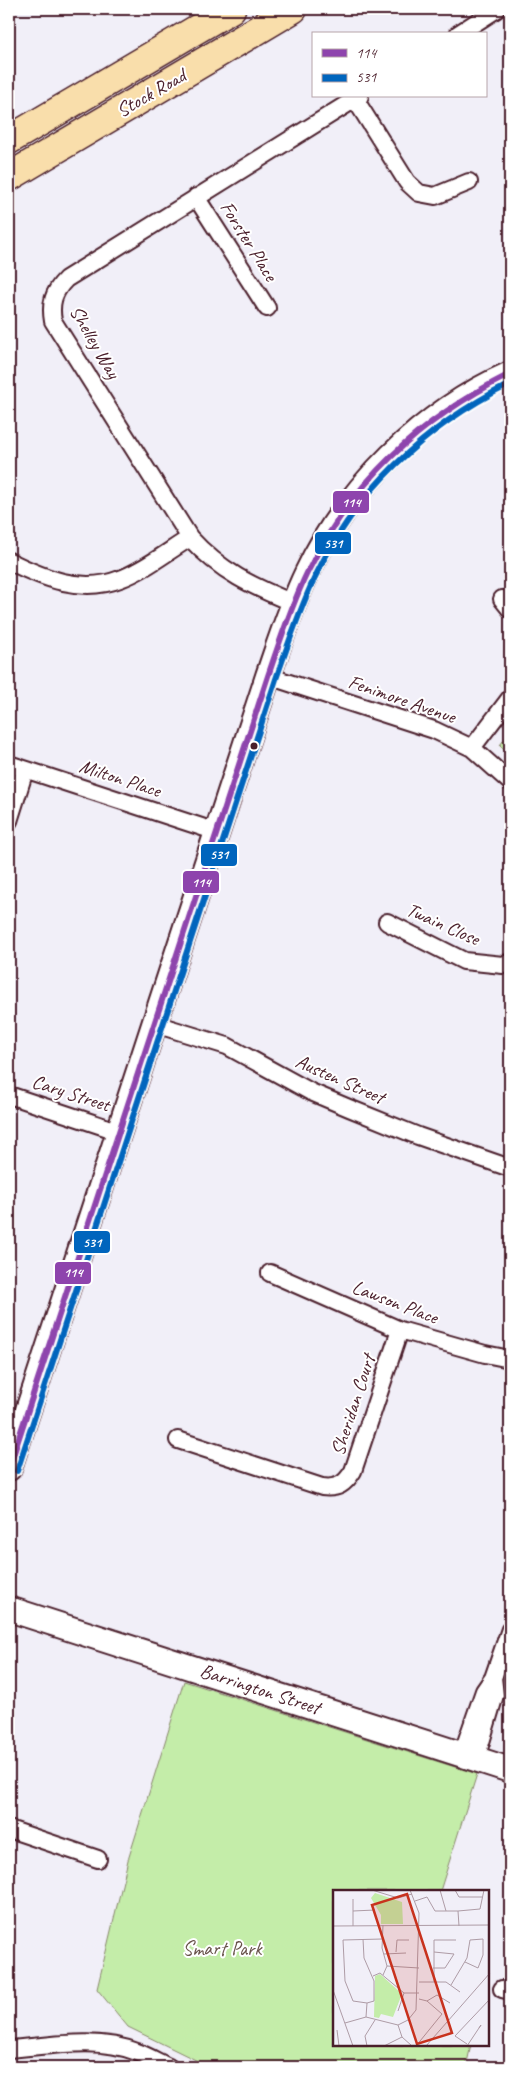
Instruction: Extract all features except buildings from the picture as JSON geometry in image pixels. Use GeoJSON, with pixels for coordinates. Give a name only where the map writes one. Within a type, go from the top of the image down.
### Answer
{"type":"FeatureCollection","features":[{"type":"Feature","properties":{"kind":"highway","name":"Stock Road"},"geometry":{"type":"LineString","coordinates":[[9,140],[231,9]]}},
{"type":"Feature","properties":{"kind":"highway","name":"Stock Road"},"geometry":{"type":"LineString","coordinates":[[9,177],[294,9]]}},
{"type":"Feature","properties":{"kind":"street"},"geometry":{"type":"LineString","coordinates":[[461,32],[497,9]]}},
{"type":"Feature","properties":{"kind":"street"},"geometry":{"type":"LineString","coordinates":[[357,98],[407,182],[419,194],[435,196],[469,182]]}},
{"type":"Feature","properties":{"kind":"street","name":"Shelley Way"},"geometry":{"type":"LineString","coordinates":[[293,603],[247,584],[231,574],[209,557],[190,538],[54,321],[52,311],[54,294],[66,279],[357,98]]}},
{"type":"Feature","properties":{"kind":"street","name":"Forster Place"},"geometry":{"type":"LineString","coordinates":[[196,197],[267,308]]}},
{"type":"Feature","properties":{"kind":"street"},"geometry":{"type":"LineString","coordinates":[[9,1468],[268,676],[293,603],[307,571],[349,505],[378,469],[440,415],[471,395],[510,374]]}},
{"type":"Feature","properties":{"kind":"street"},"geometry":{"type":"LineString","coordinates":[[9,561],[51,580],[70,584],[107,583],[121,579],[136,571],[190,538]]}},
{"type":"Feature","properties":{"kind":"street","name":"Fenimore Avenue"},"geometry":{"type":"LineString","coordinates":[[268,676],[434,730],[472,748],[510,782]]}},
{"type":"Feature","properties":{"kind":"street"},"geometry":{"type":"LineString","coordinates":[[472,748],[510,698]]}},
{"type":"Feature","properties":{"kind":"street","name":"Milton Place"},"geometry":{"type":"LineString","coordinates":[[9,764],[218,832]]}},
{"type":"Feature","properties":{"kind":"street"},"geometry":{"type":"LineString","coordinates":[[9,821],[25,770]]}},
{"type":"Feature","properties":{"kind":"street","name":"Twain Close"},"geometry":{"type":"LineString","coordinates":[[387,922],[464,961],[503,965],[510,962]]}},
{"type":"Feature","properties":{"kind":"street","name":"Austen Street"},"geometry":{"type":"LineString","coordinates":[[155,1024],[227,1046],[311,1092],[418,1136],[510,1168]]}},
{"type":"Feature","properties":{"kind":"street","name":"Cary Street"},"geometry":{"type":"LineString","coordinates":[[9,1095],[120,1132]]}},
{"type":"Feature","properties":{"kind":"street","name":"Lawson Place"},"geometry":{"type":"LineString","coordinates":[[270,1273],[400,1330],[485,1354],[510,1359]]}},
{"type":"Feature","properties":{"kind":"street","name":"Sheridan Court"},"geometry":{"type":"LineString","coordinates":[[178,1440],[342,1493],[353,1472],[400,1330]]}},
{"type":"Feature","properties":{"kind":"street","name":"Barrington Street"},"geometry":{"type":"LineString","coordinates":[[9,1596],[88,1622],[179,1648],[329,1698],[471,1750],[510,1770]]}},
{"type":"Feature","properties":{"kind":"street","name":"Barrington Street"},"geometry":{"type":"LineString","coordinates":[[9,1609],[471,1750],[510,1756]]}},
{"type":"Feature","properties":{"kind":"street"},"geometry":{"type":"LineString","coordinates":[[471,1750],[484,1691],[493,1678],[510,1629]]}},
{"type":"Feature","properties":{"kind":"street"},"geometry":{"type":"LineString","coordinates":[[9,1829],[98,1859]]}},
{"type":"Feature","properties":{"kind":"street"},"geometry":{"type":"LineString","coordinates":[[9,2049],[98,2044],[118,2046],[137,2052],[169,2067]]}},
{"type":"Feature","properties":{"kind":"green space"},"geometry":{"type":"Polygon","coordinates":[[[510,732],[510,756],[500,745],[510,732]]]}},
{"type":"Feature","properties":{"kind":"green space","name":"Smart Park"},"geometry":{"type":"Polygon","coordinates":[[[184,1681],[477,1774],[440,1890],[333,1890],[333,2046],[471,2046],[466,2067],[210,2067],[128,2027],[97,1989],[128,1860],[184,1681]]]}},
{"type":"Feature","properties":{"kind":"transit line","name":"114"},"geometry":{"type":"LineString","coordinates":[[9,1468],[268,676],[301,585],[325,540],[345,510],[367,482],[392,456],[447,411],[510,374]]}},
{"type":"Feature","properties":{"kind":"transit line","name":"531"},"geometry":{"type":"LineString","coordinates":[[17,1471],[276,679],[314,579],[331,547],[350,518],[372,490],[396,465],[421,441],[449,420],[510,384]]}}]}
